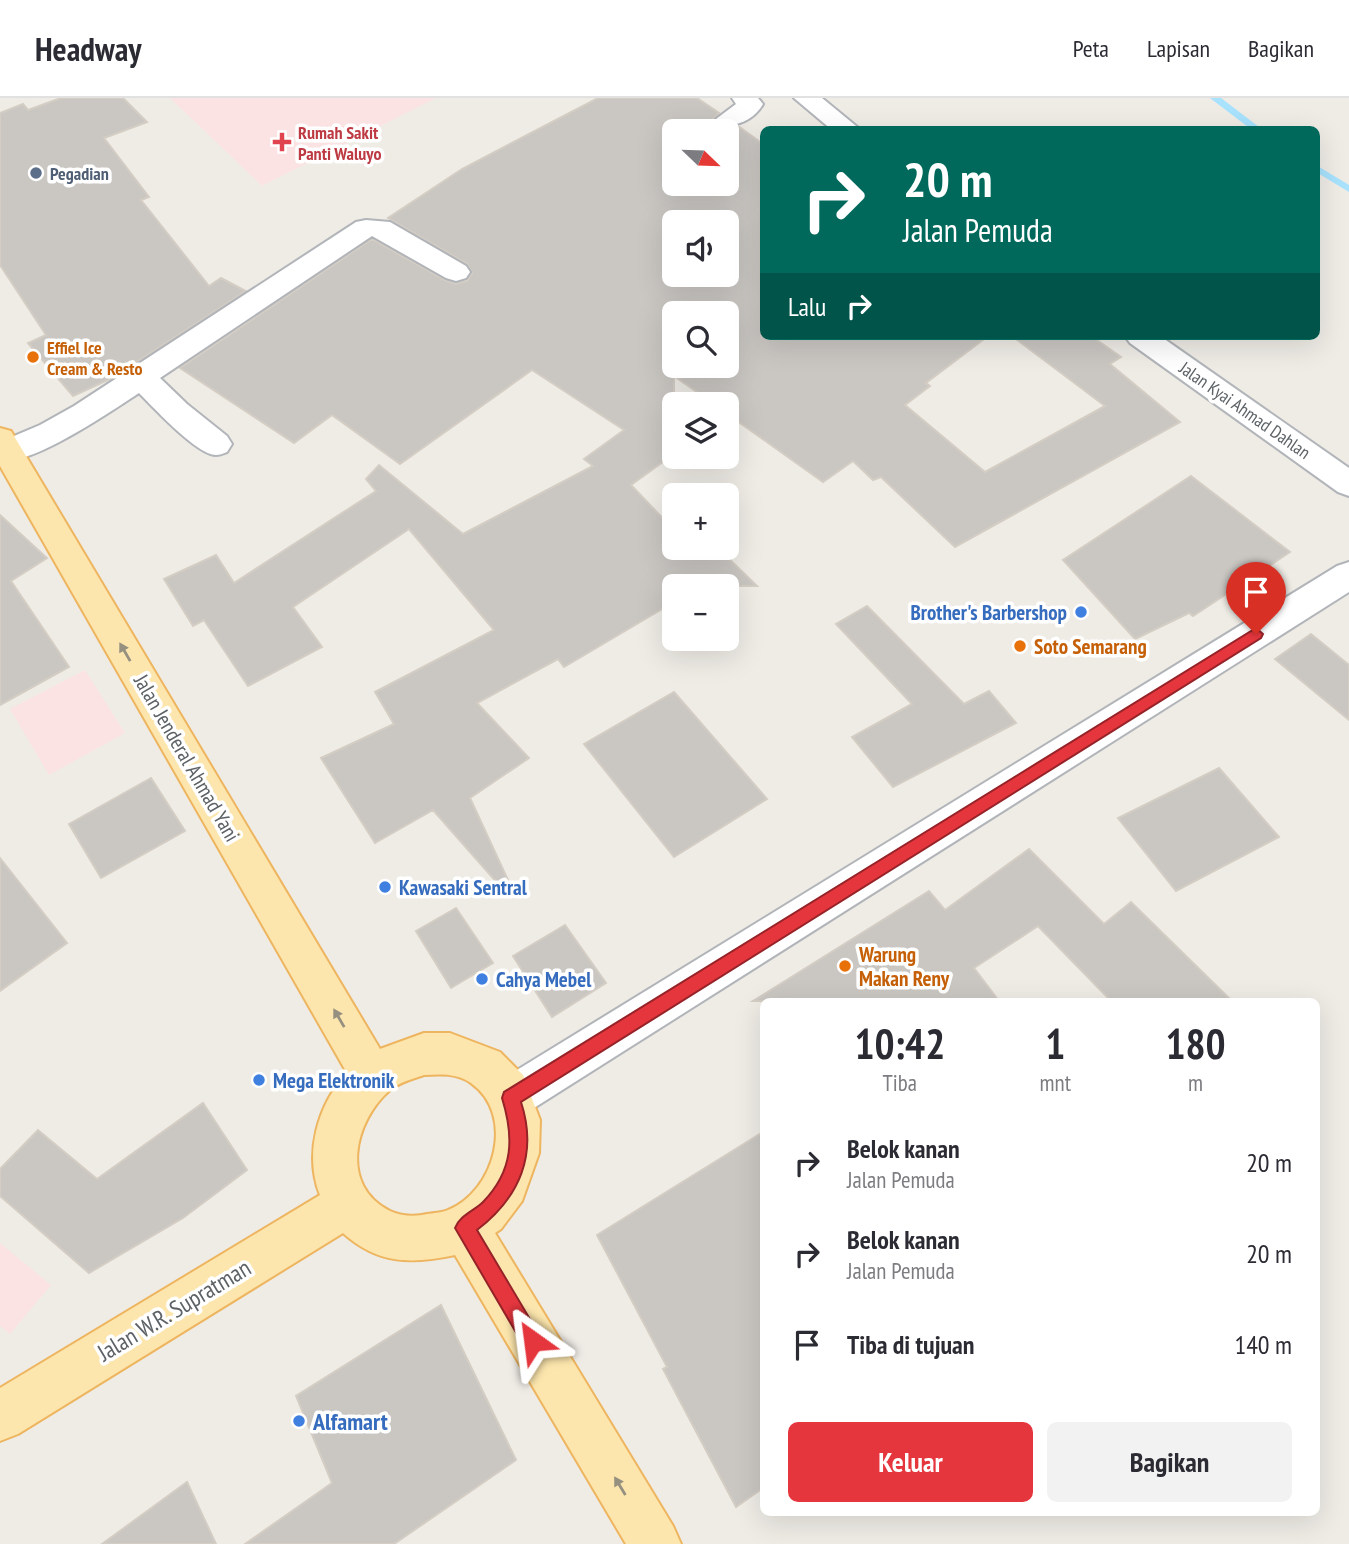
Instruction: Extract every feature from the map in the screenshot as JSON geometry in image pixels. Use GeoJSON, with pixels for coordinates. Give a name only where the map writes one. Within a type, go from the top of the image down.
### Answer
{"type":"FeatureCollection","features":[{"type":"Feature","properties":{"kind":"main road","name":"Jalan Jenderal Ahmad Yani"},"geometry":{"type":"LineString","coordinates":[[4,445],[373,1077]]}},
{"type":"Feature","properties":{"kind":"main road"},"geometry":{"type":"LineString","coordinates":[[424,1054],[451,1054],[475,1062],[496,1077],[511,1098],[519,1125],[518,1154],[512,1173],[490,1209],[465,1228],[432,1239],[399,1239],[370,1227],[347,1205],[336,1180],[334,1151],[337,1133],[353,1098],[373,1077],[397,1062],[424,1054]]}},
{"type":"Feature","properties":{"kind":"main road","name":"Jalan W.R. Supratman"},"geometry":{"type":"LineString","coordinates":[[0,1416],[347,1205]]}},
{"type":"Feature","properties":{"kind":"main road"},"geometry":{"type":"LineString","coordinates":[[465,1228],[655,1544]]}},
{"type":"Feature","properties":{"kind":"street"},"geometry":{"type":"LineString","coordinates":[[729,119],[749,107],[750,104],[744,98]]}},
{"type":"Feature","properties":{"kind":"street"},"geometry":{"type":"LineString","coordinates":[[806,98],[844,126]]}},
{"type":"Feature","properties":{"kind":"street"},"geometry":{"type":"LineString","coordinates":[[4,445],[62,427],[371,227],[380,228],[456,272]]}},
{"type":"Feature","properties":{"kind":"street","name":"Jalan Kyai Ahmad Dahlan"},"geometry":{"type":"LineString","coordinates":[[1146,340],[1349,484]]}},
{"type":"Feature","properties":{"kind":"street"},"geometry":{"type":"LineString","coordinates":[[141,377],[176,412],[216,444]]}},
{"type":"Feature","properties":{"kind":"street"},"geometry":{"type":"LineString","coordinates":[[511,1098],[1349,575]]}},
{"type":"Feature","properties":{"kind":"shaded area","name":"Rumah Sakit Panti Waluyo"},"geometry":{"type":"Polygon","coordinates":[[[170,98],[436,98],[262,186],[170,98]]]}},
{"type":"Feature","properties":{"kind":"shaded area"},"geometry":{"type":"Polygon","coordinates":[[[85,670],[125,733],[49,775],[10,709],[85,670]]]}},
{"type":"Feature","properties":{"kind":"shaded area"},"geometry":{"type":"Polygon","coordinates":[[[0,1243],[51,1285],[10,1334],[0,1326],[0,1243]]]}},
{"type":"Feature","properties":{"kind":"building"},"geometry":{"type":"Polygon","coordinates":[[[61,98],[123,98],[147,122],[104,138],[149,197],[141,200],[209,286],[221,278],[246,291],[112,378],[73,396],[28,343],[46,335],[0,265],[0,113],[23,104],[28,110],[61,98]]]}},
{"type":"Feature","properties":{"kind":"building"},"geometry":{"type":"Polygon","coordinates":[[[598,98],[697,98],[719,113],[713,119],[662,119],[662,196],[739,196],[739,127],[760,142],[760,340],[983,340],[926,383],[930,386],[905,405],[985,472],[1105,406],[1017,340],[1097,340],[1121,357],[1110,364],[1180,422],[955,547],[881,477],[873,480],[853,461],[823,482],[739,422],[739,392],[697,392],[677,378],[739,378],[739,301],[662,301],[662,378],[674,378],[674,392],[662,392],[662,463],[631,485],[662,517],[662,560],[730,560],[757,586],[739,586],[739,574],[662,574],[662,609],[564,667],[558,659],[477,703],[529,758],[470,798],[508,880],[499,885],[433,810],[375,843],[321,758],[394,724],[375,692],[494,630],[409,529],[293,607],[322,647],[248,686],[204,620],[193,626],[164,579],[216,555],[234,583],[376,491],[366,479],[379,465],[463,534],[593,466],[584,459],[624,430],[532,370],[400,464],[332,415],[294,443],[180,368],[372,239],[455,284],[467,281],[472,273],[467,264],[388,218],[462,169],[598,98]]]}},
{"type":"Feature","properties":{"kind":"building"},"geometry":{"type":"Polygon","coordinates":[[[1191,476],[1290,552],[1193,616],[1189,613],[1135,639],[1063,560],[1191,476]]]}},
{"type":"Feature","properties":{"kind":"building"},"geometry":{"type":"Polygon","coordinates":[[[0,515],[47,558],[11,581],[69,667],[0,705],[0,515]]]}},
{"type":"Feature","properties":{"kind":"building"},"geometry":{"type":"Polygon","coordinates":[[[867,606],[964,704],[989,691],[1016,723],[893,787],[852,737],[912,704],[836,624],[867,606]]]}},
{"type":"Feature","properties":{"kind":"building"},"geometry":{"type":"Polygon","coordinates":[[[1311,634],[1349,665],[1349,720],[1275,659],[1311,634]]]}},
{"type":"Feature","properties":{"kind":"building"},"geometry":{"type":"Polygon","coordinates":[[[674,692],[767,799],[674,857],[584,744],[674,692]]]}},
{"type":"Feature","properties":{"kind":"building"},"geometry":{"type":"Polygon","coordinates":[[[1219,768],[1279,837],[1176,891],[1118,818],[1219,768]]]}},
{"type":"Feature","properties":{"kind":"building"},"geometry":{"type":"Polygon","coordinates":[[[151,778],[185,831],[101,878],[69,824],[151,778]]]}},
{"type":"Feature","properties":{"kind":"building"},"geometry":{"type":"Polygon","coordinates":[[[1029,849],[1104,924],[1131,902],[1229,998],[1108,998],[1038,926],[974,968],[997,998],[760,998],[760,1001],[753,1001],[929,891],[945,910],[1029,849]]]}},
{"type":"Feature","properties":{"kind":"building"},"geometry":{"type":"Polygon","coordinates":[[[0,858],[67,943],[0,991],[0,858]]]}},
{"type":"Feature","properties":{"kind":"building"},"geometry":{"type":"Polygon","coordinates":[[[456,908],[493,963],[451,988],[416,931],[456,908]]]}},
{"type":"Feature","properties":{"kind":"building"},"geometry":{"type":"Polygon","coordinates":[[[565,925],[606,983],[552,1017],[513,956],[565,925]]]}},
{"type":"Feature","properties":{"kind":"building"},"geometry":{"type":"Polygon","coordinates":[[[203,1103],[247,1170],[183,1218],[89,1273],[0,1196],[0,1169],[38,1130],[97,1179],[203,1103]]]}},
{"type":"Feature","properties":{"kind":"building"},"geometry":{"type":"Polygon","coordinates":[[[760,1134],[760,1490],[736,1507],[663,1369],[667,1367],[597,1235],[760,1134]]]}},
{"type":"Feature","properties":{"kind":"building"},"geometry":{"type":"Polygon","coordinates":[[[441,1305],[516,1460],[394,1544],[245,1544],[332,1483],[296,1396],[441,1305]]]}},
{"type":"Feature","properties":{"kind":"building"},"geometry":{"type":"Polygon","coordinates":[[[187,1482],[216,1544],[102,1544],[187,1482]]]}},
{"type":"Feature","properties":{"kind":"waterway"},"geometry":{"type":"LineString","coordinates":[[1215,98],[1254,126]]}},
{"type":"Feature","properties":{"kind":"waterway"},"geometry":{"type":"LineString","coordinates":[[1320,171],[1349,189]]}},
{"type":"Feature","properties":{"kind":"place","name":"Rumah Sakit Panti Waluyo"},"geometry":{"type":"Point","coordinates":[282,142]}},
{"type":"Feature","properties":{"kind":"place","name":"Pegadian"},"geometry":{"type":"Point","coordinates":[36,173]}},
{"type":"Feature","properties":{"kind":"place","name":"Effiel Ice Cream & Resto"},"geometry":{"type":"Point","coordinates":[33,357]}},
{"type":"Feature","properties":{"kind":"place","name":"Brother's Barbershop"},"geometry":{"type":"Point","coordinates":[1081,612]}},
{"type":"Feature","properties":{"kind":"place","name":"Soto Semarang"},"geometry":{"type":"Point","coordinates":[1020,646]}},
{"type":"Feature","properties":{"kind":"place","name":"Kawasaki Sentral"},"geometry":{"type":"Point","coordinates":[385,887]}},
{"type":"Feature","properties":{"kind":"place","name":"Warung Makan Reny"},"geometry":{"type":"Point","coordinates":[845,966]}},
{"type":"Feature","properties":{"kind":"place","name":"Cahya Mebel"},"geometry":{"type":"Point","coordinates":[482,979]}},
{"type":"Feature","properties":{"kind":"place","name":"Mega Elektronik"},"geometry":{"type":"Point","coordinates":[259,1080]}},
{"type":"Feature","properties":{"kind":"place","name":"Alfamart"},"geometry":{"type":"Point","coordinates":[299,1421]}},
{"type":"Feature","properties":{"kind":"route"},"geometry":{"type":"LineString","coordinates":[[533,1341],[465,1228],[490,1209],[508,1183],[518,1154],[519,1139],[519,1125],[511,1098],[1256,634]]}}]}
